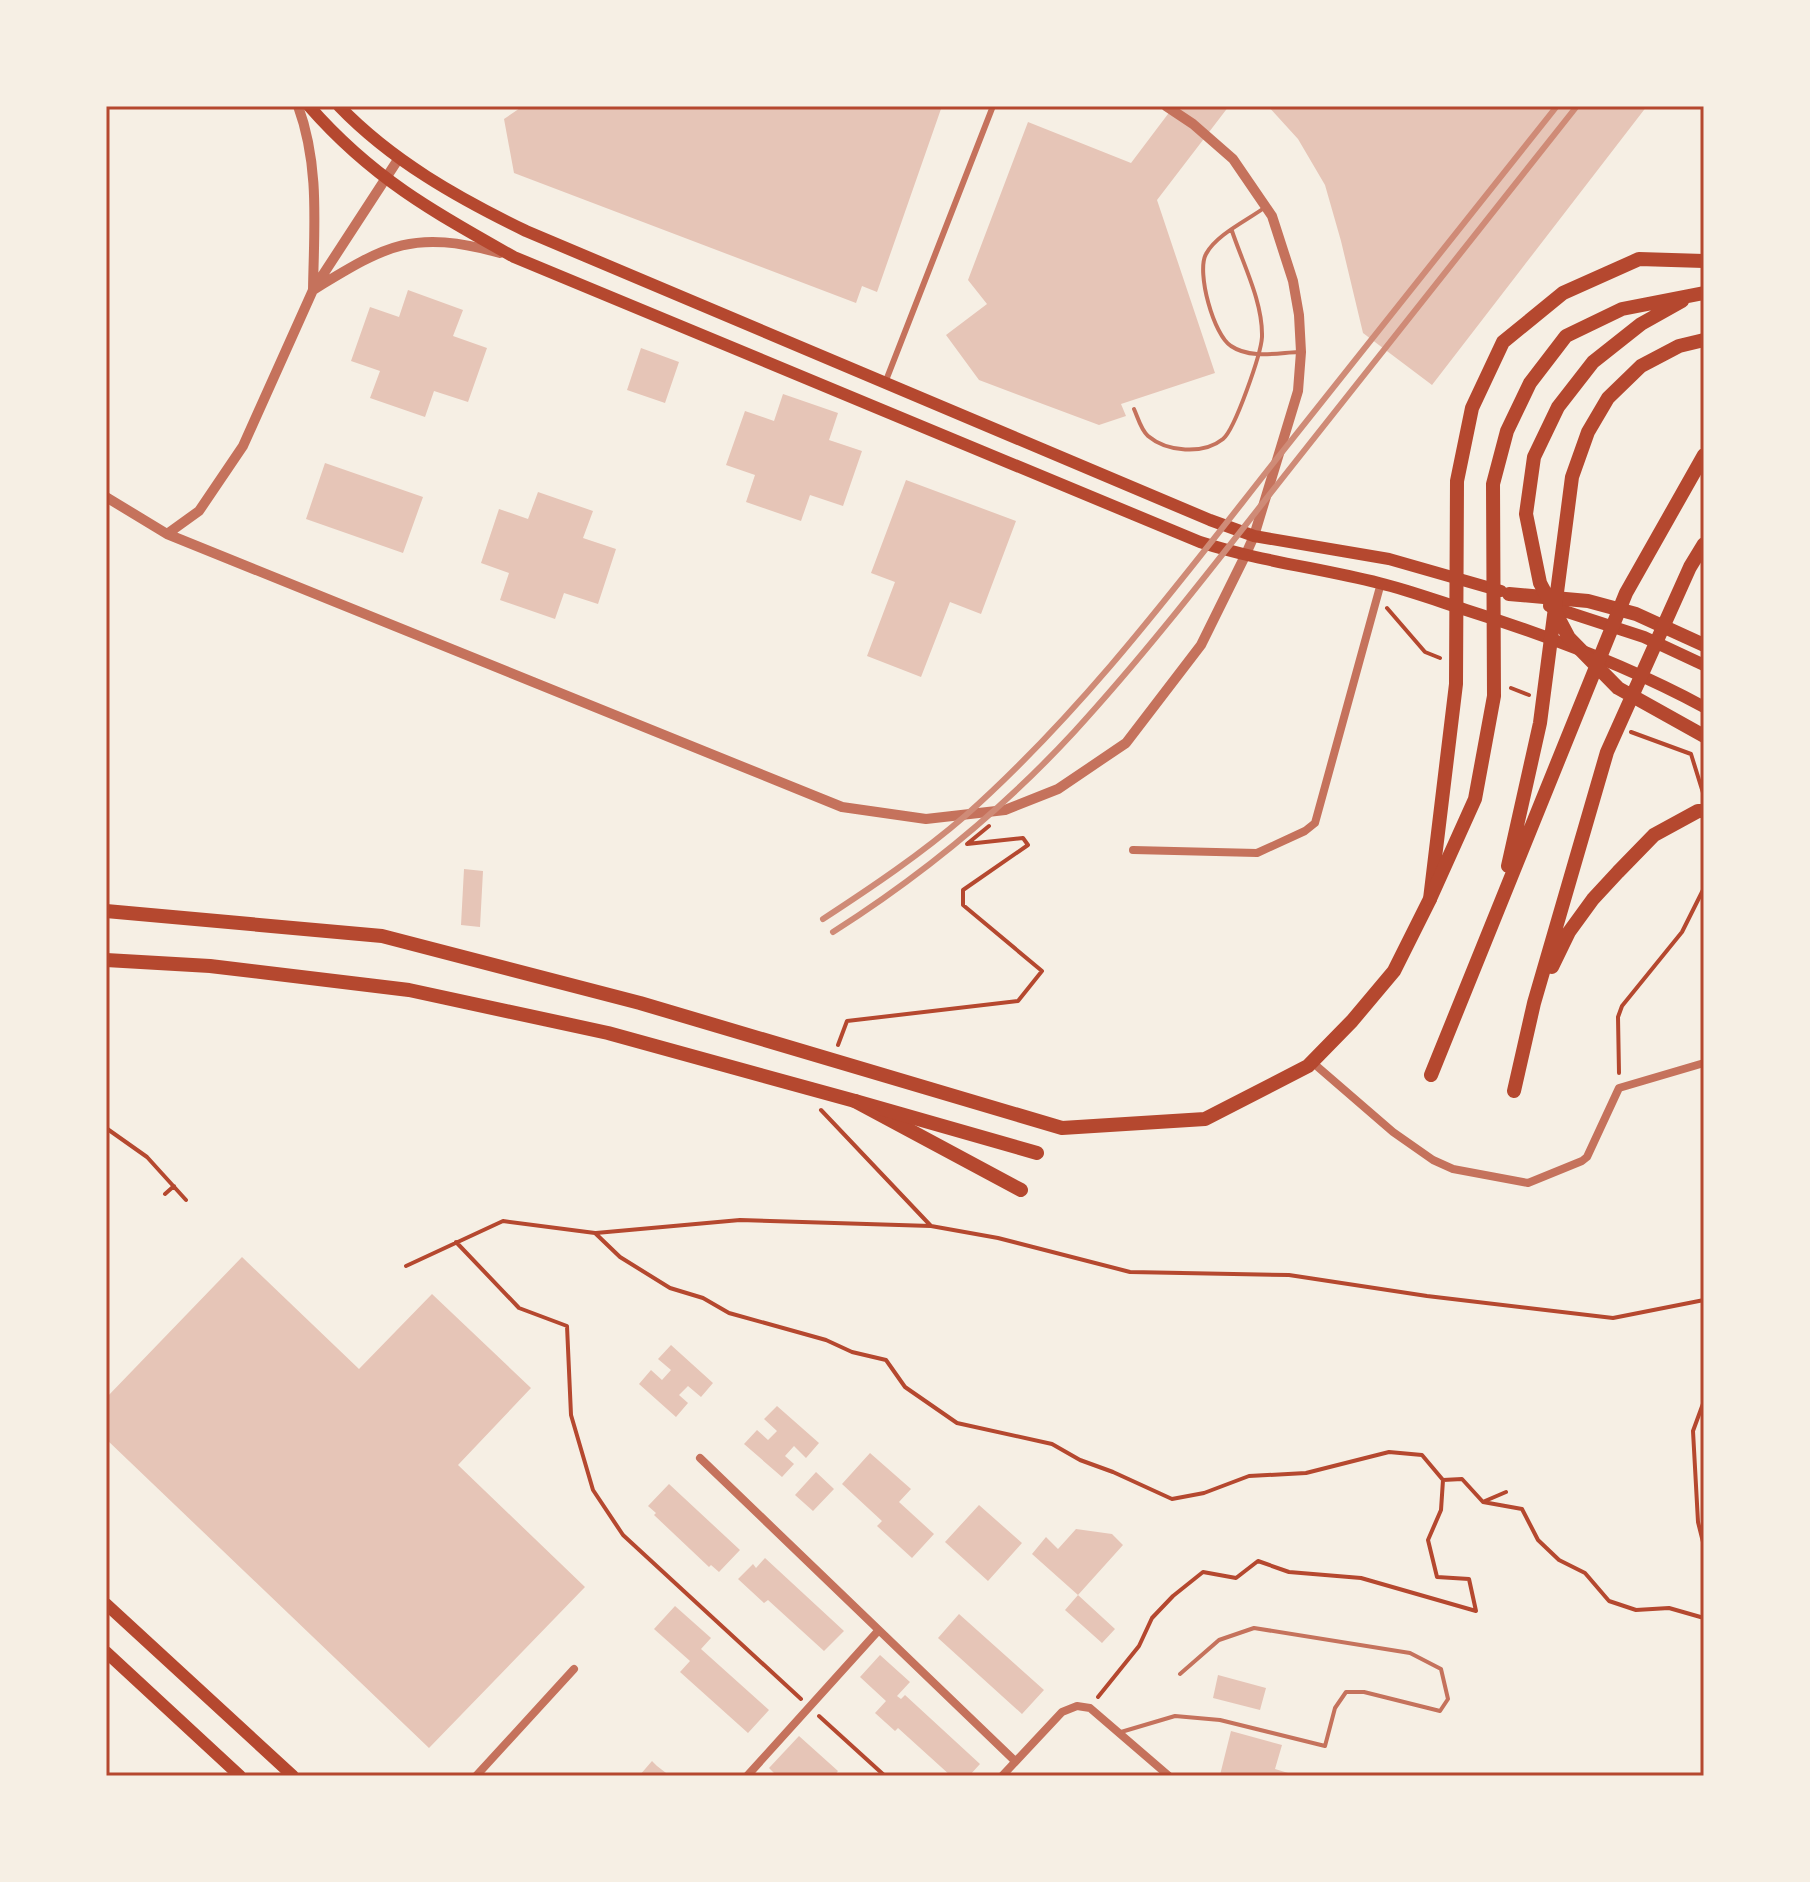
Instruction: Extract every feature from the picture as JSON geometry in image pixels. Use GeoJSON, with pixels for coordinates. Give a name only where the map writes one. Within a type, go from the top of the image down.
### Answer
{"type":"FeatureCollection","features":[{"type":"Feature","properties":{"kind":"main road"},"geometry":{"type":"LineString","coordinates":[[309,106],[333,134],[384,179],[514,257],[1200,542],[1245,556],[1381,583],[1504,622],[1568,643],[1704,707]]}},
{"type":"Feature","properties":{"kind":"main road"},"geometry":{"type":"LineString","coordinates":[[339,106],[399,158],[456,195],[526,231],[1195,514],[1254,536],[1389,559],[1509,594],[1644,637],[1704,665]]}},
{"type":"Feature","properties":{"kind":"main road"},"geometry":{"type":"LineString","coordinates":[[1430,899],[1456,684],[1457,481],[1472,408],[1503,342],[1563,293],[1639,259],[1704,261]]}},
{"type":"Feature","properties":{"kind":"main road"},"geometry":{"type":"LineString","coordinates":[[1698,294],[1641,324],[1593,362],[1558,407],[1534,457],[1526,514],[1540,583],[1569,638],[1618,688],[1704,736]]}},
{"type":"Feature","properties":{"kind":"main road"},"geometry":{"type":"LineString","coordinates":[[106,911],[382,936],[640,1003],[1062,1128],[1205,1119],[1312,1062],[1352,1021],[1394,971],[1475,799],[1494,696],[1493,484],[1507,431],[1530,383],[1566,336],[1622,309],[1698,294]]}},
{"type":"Feature","properties":{"kind":"main road"},"geometry":{"type":"LineString","coordinates":[[1497,914],[1540,723],[1572,477],[1588,432],[1608,398],[1641,366],[1679,346],[1704,340]]}},
{"type":"Feature","properties":{"kind":"main road"},"geometry":{"type":"LineString","coordinates":[[1431,1075],[1626,593],[1704,455]]}},
{"type":"Feature","properties":{"kind":"main road"},"geometry":{"type":"LineString","coordinates":[[1514,1091],[1534,1003],[1607,752],[1690,567],[1704,544]]}},
{"type":"Feature","properties":{"kind":"main road"},"geometry":{"type":"LineString","coordinates":[[1509,594],[1588,601],[1636,614],[1704,645]]}},
{"type":"Feature","properties":{"kind":"main road"},"geometry":{"type":"LineString","coordinates":[[1534,1003],[1569,932],[1593,899],[1654,835],[1698,811],[1704,811]]}},
{"type":"Feature","properties":{"kind":"main road"},"geometry":{"type":"LineString","coordinates":[[106,960],[210,966],[409,990],[608,1033],[1037,1153]]}},
{"type":"Feature","properties":{"kind":"main road"},"geometry":{"type":"LineString","coordinates":[[855,1101],[1021,1190]]}},
{"type":"Feature","properties":{"kind":"main road"},"geometry":{"type":"LineString","coordinates":[[106,1604],[293,1776]]}},
{"type":"Feature","properties":{"kind":"main road"},"geometry":{"type":"LineString","coordinates":[[106,1652],[240,1776]]}},
{"type":"Feature","properties":{"kind":"street"},"geometry":{"type":"LineString","coordinates":[[298,106],[309,135],[312,166],[315,209],[313,290]]}},
{"type":"Feature","properties":{"kind":"street"},"geometry":{"type":"LineString","coordinates":[[885,383],[993,106]]}},
{"type":"Feature","properties":{"kind":"street"},"geometry":{"type":"LineString","coordinates":[[106,497],[167,534],[842,807],[926,819],[1005,810],[1058,789],[1126,743],[1201,645],[1254,536],[1298,391],[1301,352],[1299,315],[1293,281],[1272,216],[1233,159],[1193,124],[1166,106]]}},
{"type":"Feature","properties":{"kind":"street"},"geometry":{"type":"LineString","coordinates":[[167,534],[199,511],[243,446],[313,290],[399,158]]}},
{"type":"Feature","properties":{"kind":"street"},"geometry":{"type":"LineString","coordinates":[[313,290],[371,256],[418,242],[443,241],[514,257]]}},
{"type":"Feature","properties":{"kind":"street"},"geometry":{"type":"LineString","coordinates":[[1133,850],[1257,853],[1305,831],[1315,823],[1381,583]]}},
{"type":"Feature","properties":{"kind":"street"},"geometry":{"type":"LineString","coordinates":[[1312,1062],[1393,1132],[1433,1160],[1453,1169],[1528,1183],[1587,1157],[1619,1088],[1704,1063]]}},
{"type":"Feature","properties":{"kind":"street"},"geometry":{"type":"LineString","coordinates":[[700,1458],[1015,1761]]}},
{"type":"Feature","properties":{"kind":"street"},"geometry":{"type":"LineString","coordinates":[[747,1776],[878,1631]]}},
{"type":"Feature","properties":{"kind":"street"},"geometry":{"type":"LineString","coordinates":[[476,1776],[574,1669]]}},
{"type":"Feature","properties":{"kind":"street"},"geometry":{"type":"LineString","coordinates":[[1002,1776],[1062,1712],[1077,1706],[1090,1708],[1169,1776]]}},
{"type":"Feature","properties":{"kind":"lane"},"geometry":{"type":"LineString","coordinates":[[1266,207],[1212,246],[1204,257],[1202,280],[1222,338],[1231,347],[1258,354],[1301,352]]}},
{"type":"Feature","properties":{"kind":"lane"},"geometry":{"type":"LineString","coordinates":[[1134,409],[1151,439],[1191,451],[1223,440],[1231,429],[1262,339],[1258,309],[1232,231]]}},
{"type":"Feature","properties":{"kind":"lane"},"geometry":{"type":"LineString","coordinates":[[1118,1732],[1175,1716],[1220,1720],[1325,1746],[1335,1708],[1346,1692],[1364,1692],[1440,1711],[1448,1699],[1441,1669],[1410,1653],[1254,1628],[1219,1640],[1180,1674]]}},
{"type":"Feature","properties":{"kind":"path"},"geometry":{"type":"LineString","coordinates":[[1377,597],[1425,652],[1453,664]]}},
{"type":"Feature","properties":{"kind":"path"},"geometry":{"type":"LineString","coordinates":[[1509,687],[1537,698]]}},
{"type":"Feature","properties":{"kind":"path"},"geometry":{"type":"LineString","coordinates":[[1621,729],[1691,754],[1704,797]]}},
{"type":"Feature","properties":{"kind":"path"},"geometry":{"type":"LineString","coordinates":[[847,1021],[1018,1001],[1042,971],[963,905],[963,890],[1028,845],[1023,838],[967,844],[1005,810]]}},
{"type":"Feature","properties":{"kind":"path"},"geometry":{"type":"LineString","coordinates":[[1619,1088],[1618,1017],[1622,1006],[1682,932],[1704,888]]}},
{"type":"Feature","properties":{"kind":"path"},"geometry":{"type":"LineString","coordinates":[[815,1103],[931,1226]]}},
{"type":"Feature","properties":{"kind":"path"},"geometry":{"type":"LineString","coordinates":[[106,1128],[147,1157],[186,1200]]}},
{"type":"Feature","properties":{"kind":"path"},"geometry":{"type":"LineString","coordinates":[[165,1194],[174,1186]]}},
{"type":"Feature","properties":{"kind":"path"},"geometry":{"type":"LineString","coordinates":[[406,1266],[503,1221],[595,1233],[740,1220],[931,1226],[998,1238],[1130,1272],[1289,1275],[1427,1296],[1613,1318],[1704,1300]]}},
{"type":"Feature","properties":{"kind":"path"},"geometry":{"type":"LineString","coordinates":[[595,1233],[620,1257],[670,1288],[703,1298],[729,1313],[886,1360],[905,1387],[957,1423],[1052,1444],[1080,1460],[1172,1499],[1204,1493],[1249,1476],[1306,1473],[1389,1452],[1422,1455],[1443,1480],[1441,1510],[1428,1540],[1437,1577],[1469,1579],[1476,1611],[1361,1578],[1289,1572],[1258,1561],[1236,1578],[1203,1572],[1152,1618],[1139,1646],[1090,1708]]}},
{"type":"Feature","properties":{"kind":"path"},"geometry":{"type":"LineString","coordinates":[[456,1242],[519,1308],[567,1326],[571,1415],[593,1490],[623,1535],[885,1776]]}},
{"type":"Feature","properties":{"kind":"path"},"geometry":{"type":"LineString","coordinates":[[1704,1401],[1693,1431],[1698,1522],[1704,1546]]}},
{"type":"Feature","properties":{"kind":"path"},"geometry":{"type":"LineString","coordinates":[[1443,1480],[1462,1479],[1483,1502],[1522,1509],[1538,1540],[1559,1560],[1585,1573],[1609,1601],[1636,1610],[1669,1608],[1704,1618]]}},
{"type":"Feature","properties":{"kind":"path"},"geometry":{"type":"LineString","coordinates":[[1483,1502],[1506,1492]]}},
{"type":"Feature","properties":{"kind":"building"},"geometry":{"type":"Polygon","coordinates":[[[523,106],[942,106],[877,292],[862,286],[856,303],[514,173],[504,119],[523,106]]]}},
{"type":"Feature","properties":{"kind":"building"},"geometry":{"type":"Polygon","coordinates":[[[1174,106],[1229,106],[1157,200],[1215,373],[1121,404],[1126,416],[1099,425],[979,380],[946,335],[987,304],[968,280],[1028,122],[1131,163],[1174,106]]]}},
{"type":"Feature","properties":{"kind":"building"},"geometry":{"type":"Polygon","coordinates":[[[1268,106],[1647,106],[1432,385],[1363,333],[1325,185],[1298,139],[1268,106]]]}},
{"type":"Feature","properties":{"kind":"building"},"geometry":{"type":"Polygon","coordinates":[[[408,290],[463,310],[453,336],[487,348],[468,402],[434,391],[425,417],[370,398],[380,371],[351,361],[370,307],[399,317],[408,290]]]}},
{"type":"Feature","properties":{"kind":"building"},"geometry":{"type":"Polygon","coordinates":[[[641,348],[679,362],[665,403],[627,390],[641,348]]]}},
{"type":"Feature","properties":{"kind":"building"},"geometry":{"type":"Polygon","coordinates":[[[783,394],[838,413],[829,440],[862,451],[843,506],[810,495],[801,521],[746,502],[755,475],[726,465],[745,411],[774,421],[783,394]]]}},
{"type":"Feature","properties":{"kind":"building"},"geometry":{"type":"Polygon","coordinates":[[[325,463],[423,497],[403,553],[306,519],[325,463]]]}},
{"type":"Feature","properties":{"kind":"building"},"geometry":{"type":"Polygon","coordinates":[[[906,480],[1016,521],[981,614],[950,602],[921,677],[867,656],[895,582],[871,573],[906,480]]]}},
{"type":"Feature","properties":{"kind":"building"},"geometry":{"type":"Polygon","coordinates":[[[538,492],[593,511],[583,538],[616,549],[598,604],[564,593],[555,619],[500,600],[509,573],[481,563],[499,509],[528,519],[538,492]]]}},
{"type":"Feature","properties":{"kind":"building"},"geometry":{"type":"Polygon","coordinates":[[[464,869],[483,871],[480,927],[461,925],[464,869]]]}},
{"type":"Feature","properties":{"kind":"building"},"geometry":{"type":"Polygon","coordinates":[[[242,1257],[359,1369],[432,1294],[531,1388],[458,1465],[585,1587],[429,1748],[106,1439],[106,1398],[242,1257]]]}},
{"type":"Feature","properties":{"kind":"building"},"geometry":{"type":"Polygon","coordinates":[[[671,1345],[713,1383],[701,1397],[688,1386],[679,1395],[688,1403],[676,1417],[639,1384],[651,1370],[662,1380],[671,1370],[658,1359],[671,1345]]]}},
{"type":"Feature","properties":{"kind":"building"},"geometry":{"type":"Polygon","coordinates":[[[777,1406],[819,1443],[806,1458],[794,1446],[785,1456],[794,1464],[782,1477],[744,1444],[757,1430],[768,1440],[777,1431],[764,1419],[777,1406]]]}},
{"type":"Feature","properties":{"kind":"building"},"geometry":{"type":"Polygon","coordinates":[[[870,1453],[911,1489],[899,1502],[934,1534],[912,1558],[877,1526],[882,1521],[842,1484],[870,1453]]]}},
{"type":"Feature","properties":{"kind":"building"},"geometry":{"type":"Polygon","coordinates":[[[816,1472],[834,1489],[813,1511],[795,1495],[816,1472]]]}},
{"type":"Feature","properties":{"kind":"building"},"geometry":{"type":"Polygon","coordinates":[[[669,1484],[740,1550],[719,1572],[711,1565],[709,1567],[648,1506],[669,1484]]]}},
{"type":"Feature","properties":{"kind":"building"},"geometry":{"type":"Polygon","coordinates":[[[979,1505],[1022,1543],[988,1581],[945,1542],[979,1505]]]}},
{"type":"Feature","properties":{"kind":"building"},"geometry":{"type":"Polygon","coordinates":[[[1076,1529],[1112,1534],[1123,1545],[1078,1595],[1032,1554],[1046,1537],[1058,1549],[1076,1529]]]}},
{"type":"Feature","properties":{"kind":"building"},"geometry":{"type":"Polygon","coordinates":[[[765,1558],[844,1631],[824,1651],[768,1600],[764,1603],[738,1579],[753,1564],[756,1568],[765,1558]]]}},
{"type":"Feature","properties":{"kind":"building"},"geometry":{"type":"Polygon","coordinates":[[[1078,1595],[1115,1629],[1102,1643],[1065,1610],[1078,1595]]]}},
{"type":"Feature","properties":{"kind":"building"},"geometry":{"type":"Polygon","coordinates":[[[675,1606],[711,1638],[701,1649],[769,1710],[748,1733],[680,1672],[690,1661],[654,1629],[675,1606]]]}},
{"type":"Feature","properties":{"kind":"building"},"geometry":{"type":"Polygon","coordinates":[[[959,1614],[1044,1690],[1022,1714],[938,1638],[959,1614]]]}},
{"type":"Feature","properties":{"kind":"building"},"geometry":{"type":"Polygon","coordinates":[[[880,1655],[910,1682],[897,1696],[901,1699],[905,1695],[980,1764],[969,1776],[951,1776],[898,1728],[895,1731],[875,1713],[886,1701],[860,1677],[880,1655]]]}},
{"type":"Feature","properties":{"kind":"building"},"geometry":{"type":"Polygon","coordinates":[[[1218,1675],[1266,1688],[1260,1710],[1213,1698],[1218,1675]]]}},
{"type":"Feature","properties":{"kind":"building"},"geometry":{"type":"Polygon","coordinates":[[[1231,1731],[1282,1745],[1275,1769],[1298,1776],[1220,1775],[1231,1731]]]}},
{"type":"Feature","properties":{"kind":"building"},"geometry":{"type":"Polygon","coordinates":[[[799,1736],[838,1771],[834,1776],[777,1776],[769,1768],[799,1736]]]}},
{"type":"Feature","properties":{"kind":"building"},"geometry":{"type":"Polygon","coordinates":[[[652,1761],[657,1766],[670,1776],[639,1776],[652,1761]]]}},
{"type":"Feature","properties":{"kind":"railway"},"geometry":{"type":"LineString","coordinates":[[823,919],[896,870],[965,816],[1008,776],[1087,692],[1163,603],[1557,106]]}},
{"type":"Feature","properties":{"kind":"railway"},"geometry":{"type":"LineString","coordinates":[[833,932],[898,888],[960,840],[1047,761],[1074,732],[1185,601],[1577,106]]}}]}
